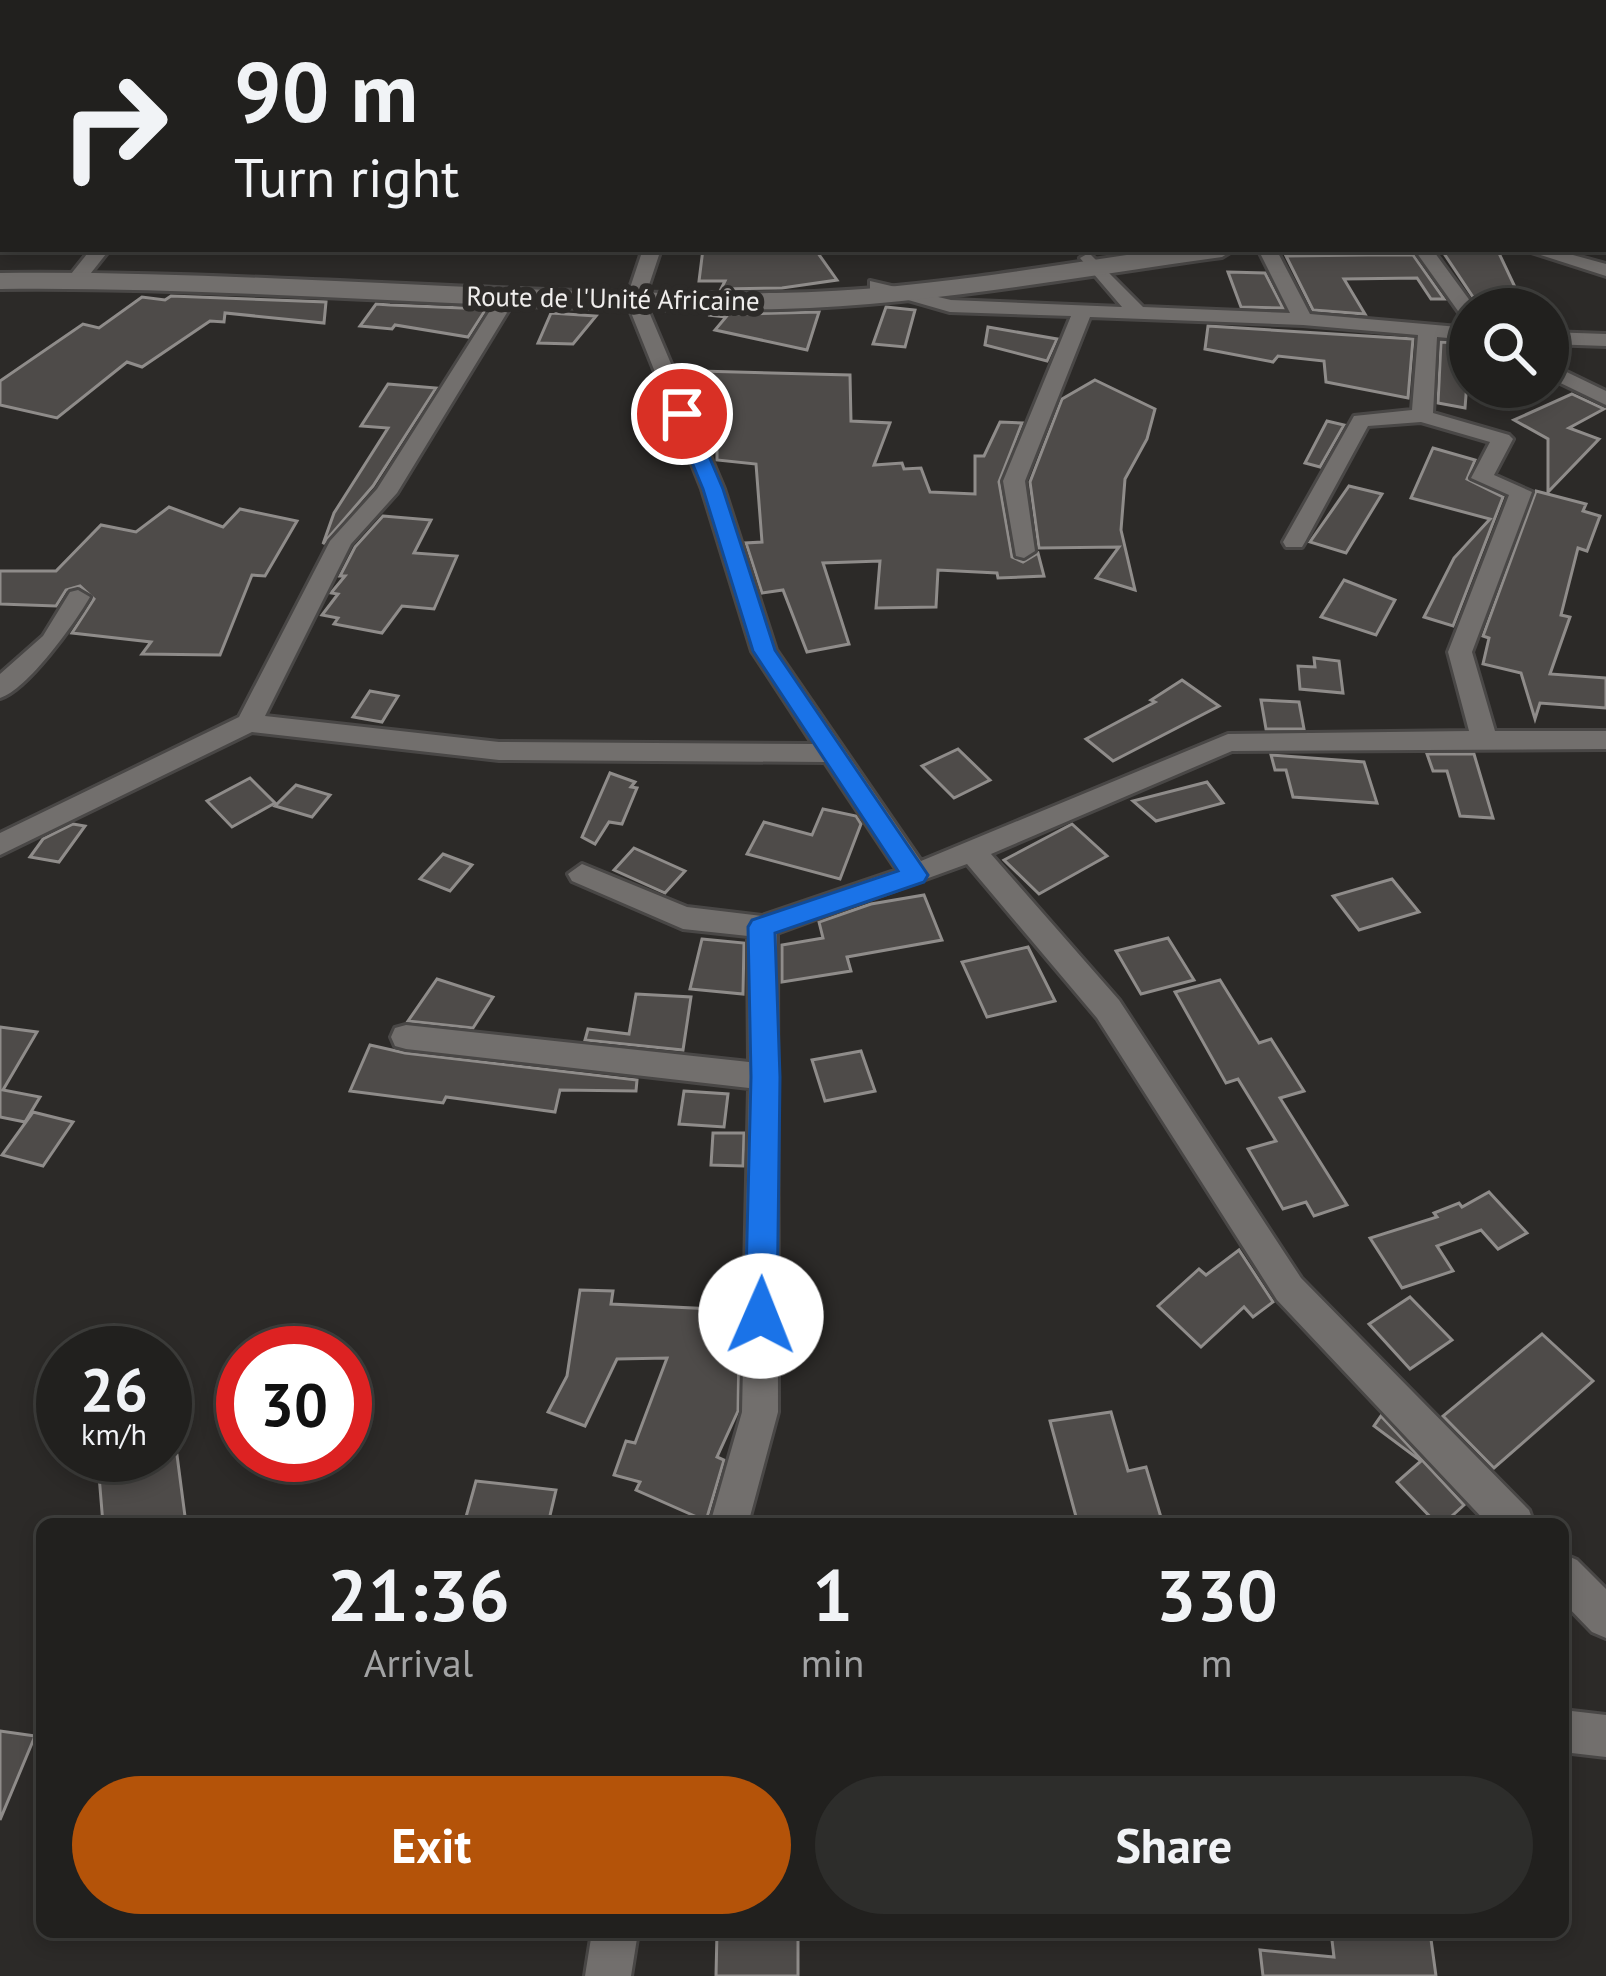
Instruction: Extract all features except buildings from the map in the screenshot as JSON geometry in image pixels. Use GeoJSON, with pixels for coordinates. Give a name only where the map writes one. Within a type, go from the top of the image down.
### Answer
{"type":"FeatureCollection","features":[{"type":"Feature","properties":{"kind":"main road","name":"Route de l'Unité Africaine"},"geometry":{"type":"LineString","coordinates":[[1092,262],[1141,252]]}},
{"type":"Feature","properties":{"kind":"main road","name":"Route de l'Unité Africaine"},"geometry":{"type":"LineString","coordinates":[[0,281],[87,266],[507,298],[840,294],[1192,252]]}},
{"type":"Feature","properties":{"kind":"main road","name":"Route de l'Unité Africaine"},"geometry":{"type":"LineString","coordinates":[[0,272],[87,266],[637,295]]}},
{"type":"Feature","properties":{"kind":"street"},"geometry":{"type":"LineString","coordinates":[[651,252],[637,295],[713,489],[764,651],[915,875]]}},
{"type":"Feature","properties":{"kind":"street"},"geometry":{"type":"LineString","coordinates":[[1269,252],[1303,320]]}},
{"type":"Feature","properties":{"kind":"street"},"geometry":{"type":"LineString","coordinates":[[1426,252],[1452,288]]}},
{"type":"Feature","properties":{"kind":"street"},"geometry":{"type":"LineString","coordinates":[[1543,252],[1606,270]]}},
{"type":"Feature","properties":{"kind":"street"},"geometry":{"type":"LineString","coordinates":[[1092,262],[1138,313]]}},
{"type":"Feature","properties":{"kind":"street"},"geometry":{"type":"LineString","coordinates":[[887,289],[950,306],[1303,320],[1449,332]]}},
{"type":"Feature","properties":{"kind":"street"},"geometry":{"type":"LineString","coordinates":[[250,723],[341,541],[386,493],[507,298]]}},
{"type":"Feature","properties":{"kind":"street"},"geometry":{"type":"LineString","coordinates":[[1024,551],[1014,481],[1083,311]]}},
{"type":"Feature","properties":{"kind":"street"},"geometry":{"type":"LineString","coordinates":[[1422,416],[1428,329]]}},
{"type":"Feature","properties":{"kind":"street"},"geometry":{"type":"LineString","coordinates":[[1569,339],[1606,340]]}},
{"type":"Feature","properties":{"kind":"street"},"geometry":{"type":"LineString","coordinates":[[1569,380],[1606,400]]}},
{"type":"Feature","properties":{"kind":"street"},"geometry":{"type":"LineString","coordinates":[[1294,542],[1361,421],[1422,416],[1502,439],[1482,478],[1521,492],[1460,652],[1485,740]]}},
{"type":"Feature","properties":{"kind":"street"},"geometry":{"type":"LineString","coordinates":[[0,690],[29,657],[52,641],[78,597]]}},
{"type":"Feature","properties":{"kind":"street"},"geometry":{"type":"LineString","coordinates":[[0,844],[250,723],[499,751],[833,753]]}},
{"type":"Feature","properties":{"kind":"street"},"geometry":{"type":"LineString","coordinates":[[581,874],[683,918],[762,927],[915,875],[1228,743],[1260,739],[1606,740]]}},
{"type":"Feature","properties":{"kind":"street"},"geometry":{"type":"LineString","coordinates":[[973,851],[1108,1009],[1289,1289],[1509,1518]]}},
{"type":"Feature","properties":{"kind":"street"},"geometry":{"type":"LineString","coordinates":[[732,1518],[760,1412],[765,1077],[762,927]]}},
{"type":"Feature","properties":{"kind":"street"},"geometry":{"type":"LineString","coordinates":[[406,1036],[765,1077]]}},
{"type":"Feature","properties":{"kind":"street"},"geometry":{"type":"LineString","coordinates":[[1569,1580],[1606,1618]]}},
{"type":"Feature","properties":{"kind":"street"},"geometry":{"type":"LineString","coordinates":[[1569,1732],[1606,1736]]}},
{"type":"Feature","properties":{"kind":"street"},"geometry":{"type":"LineString","coordinates":[[608,1976],[614,1938]]}},
{"type":"Feature","properties":{"kind":"route"},"geometry":{"type":"LineString","coordinates":[[682,414],[713,489],[764,651],[915,875],[762,927],[761,1316]]}}]}
